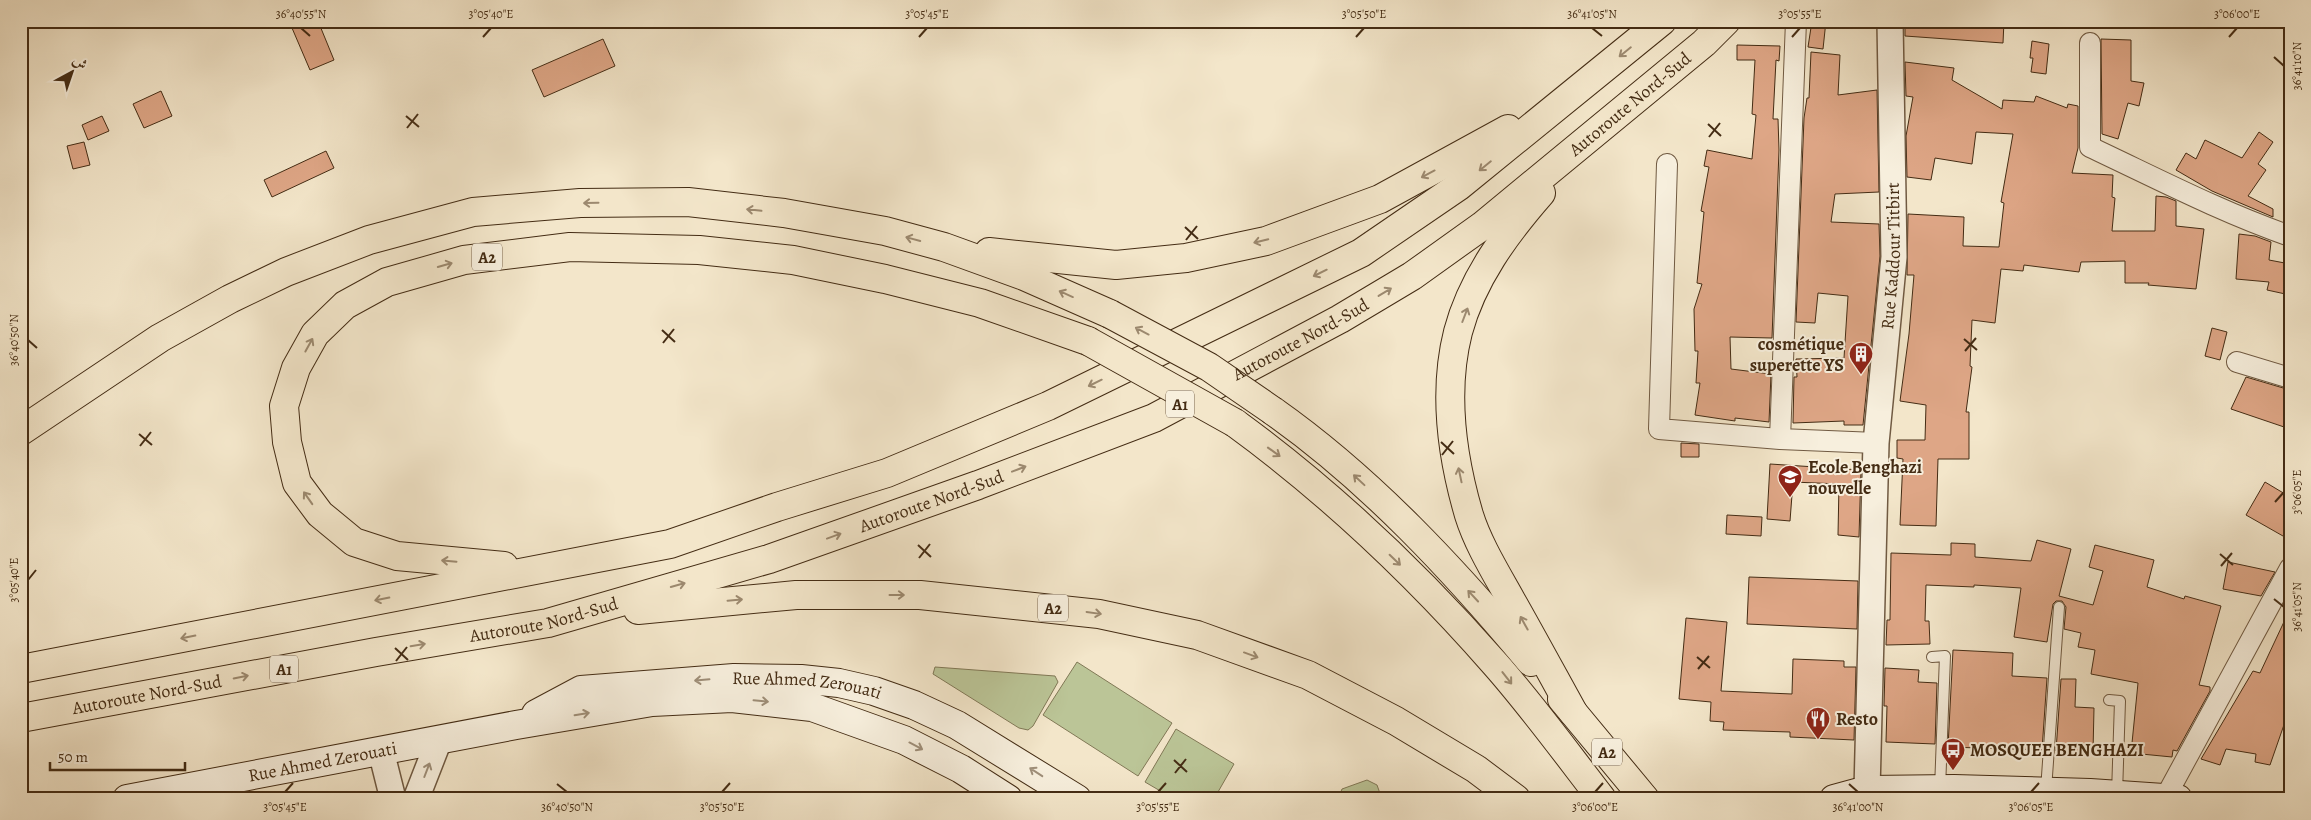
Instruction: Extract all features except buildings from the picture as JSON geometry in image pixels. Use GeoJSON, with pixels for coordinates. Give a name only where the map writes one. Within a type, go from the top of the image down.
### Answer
{"type":"FeatureCollection","features":[{"type":"Feature","properties":{"kind":"highway"},"geometry":{"type":"LineString","coordinates":[[21,669],[670,544],[777,507],[887,474],[1048,406],[1361,253],[1459,186],[1662,21]]}},
{"type":"Feature","properties":{"kind":"highway","name":"Autoroute Nord-Sud"},"geometry":{"type":"LineString","coordinates":[[21,718],[376,652],[548,623],[769,559],[978,485],[1154,418],[1340,318],[1412,276],[1482,226],[1704,43],[1726,21]]}},
{"type":"Feature","properties":{"kind":"highway"},"geometry":{"type":"LineString","coordinates":[[944,247],[1116,265],[1186,258],[1266,241],[1380,199],[1577,91]]}},
{"type":"Feature","properties":{"kind":"highway"},"geometry":{"type":"LineString","coordinates":[[1573,712],[1492,566],[1470,516],[1451,426],[1452,373],[1458,332],[1474,291],[1499,245],[1527,208],[1589,137]]}},
{"type":"Feature","properties":{"kind":"highway"},"geometry":{"type":"LineString","coordinates":[[21,431],[160,338],[230,298],[286,272],[369,240],[473,212],[580,203],[688,202],[784,213],[885,231],[944,247],[1024,276],[1110,314],[1209,367],[1273,411],[1313,439],[1359,480],[1428,547],[1505,631],[1573,712]]}},
{"type":"Feature","properties":{"kind":"highway","name":"A2"},"geometry":{"type":"LineString","coordinates":[[533,569],[397,556],[354,542],[320,514],[298,483],[287,442],[284,406],[296,368],[315,334],[344,305],[387,282],[464,260],[570,247],[699,250],[793,260],[886,279],[980,303],[1088,341],[1234,423],[1284,459],[1354,520],[1429,593],[1496,666],[1602,799]]}},
{"type":"Feature","properties":{"kind":"highway","name":"A2"},"geometry":{"type":"LineString","coordinates":[[548,623],[661,607],[796,594],[920,595],[1098,614],[1196,635],[1308,675],[1396,721],[1476,769],[1516,799]]}},
{"type":"Feature","properties":{"kind":"highway","name":"A2"},"geometry":{"type":"LineString","coordinates":[[1573,712],[1642,796]]}},
{"type":"Feature","properties":{"kind":"main road","name":"Rue Ahmed Zerouati"},"geometry":{"type":"LineString","coordinates":[[516,725],[580,690],[734,678],[801,679],[839,683],[882,694],[957,724],[1077,799]]}},
{"type":"Feature","properties":{"kind":"main road","name":"Rue Ahmed Zerouati"},"geometry":{"type":"LineString","coordinates":[[127,799],[350,755],[652,702],[732,698],[812,707],[904,740],[961,770],[1008,799]]}},
{"type":"Feature","properties":{"kind":"main road"},"geometry":{"type":"LineString","coordinates":[[1834,799],[1867,790],[1940,789],[2046,791],[2090,796],[2117,794],[2162,798]]}},
{"type":"Feature","properties":{"kind":"street"},"geometry":{"type":"LineString","coordinates":[[1780,439],[1796,21]]}},
{"type":"Feature","properties":{"kind":"street","name":"Rue Kaddour Titbirt"},"geometry":{"type":"LineString","coordinates":[[1867,790],[1876,442],[1894,257],[1890,21]]}},
{"type":"Feature","properties":{"kind":"street"},"geometry":{"type":"LineString","coordinates":[[2090,43],[2090,147],[2190,195],[2260,226],[2290,236]]}},
{"type":"Feature","properties":{"kind":"street"},"geometry":{"type":"LineString","coordinates":[[1667,164],[1659,429],[1780,439],[1876,442]]}},
{"type":"Feature","properties":{"kind":"street"},"geometry":{"type":"LineString","coordinates":[[2237,362],[2290,378]]}},
{"type":"Feature","properties":{"kind":"street"},"geometry":{"type":"LineString","coordinates":[[2162,798],[2290,568]]}},
{"type":"Feature","properties":{"kind":"street"},"geometry":{"type":"LineString","coordinates":[[416,799],[438,740]]}},
{"type":"Feature","properties":{"kind":"street"},"geometry":{"type":"LineString","coordinates":[[381,751],[393,799]]}},
{"type":"Feature","properties":{"kind":"lane"},"geometry":{"type":"LineString","coordinates":[[2046,791],[2059,607]]}},
{"type":"Feature","properties":{"kind":"lane"},"geometry":{"type":"LineString","coordinates":[[1932,657],[1945,656],[1940,789]]}},
{"type":"Feature","properties":{"kind":"lane"},"geometry":{"type":"LineString","coordinates":[[2109,700],[2120,701],[2117,794]]}},
{"type":"Feature","properties":{"kind":"green space"},"geometry":{"type":"Polygon","coordinates":[[[1077,662],[1172,723],[1138,776],[1043,715],[1077,662]]]}},
{"type":"Feature","properties":{"kind":"green space"},"geometry":{"type":"Polygon","coordinates":[[[935,667],[1055,676],[1058,682],[1033,726],[1028,730],[1019,728],[933,674],[935,667]]]}},
{"type":"Feature","properties":{"kind":"green space"},"geometry":{"type":"Polygon","coordinates":[[[1176,729],[1234,764],[1214,799],[1174,799],[1145,782],[1176,729]]]}},
{"type":"Feature","properties":{"kind":"green space"},"geometry":{"type":"Polygon","coordinates":[[[1367,780],[1377,785],[1382,799],[1338,799],[1342,789],[1367,780]]]}},
{"type":"Feature","properties":{"kind":"place","name":"cosmétique superette YS"},"geometry":{"type":"Point","coordinates":[1861,375]}},
{"type":"Feature","properties":{"kind":"place","name":"Ecole Benghazi nouvelle"},"geometry":{"type":"Point","coordinates":[1790,498]}},
{"type":"Feature","properties":{"kind":"place","name":"Resto"},"geometry":{"type":"Point","coordinates":[1818,740]}},
{"type":"Feature","properties":{"kind":"place","name":"MOSQUEE BENGHAZI"},"geometry":{"type":"Point","coordinates":[1953,771]}}]}
